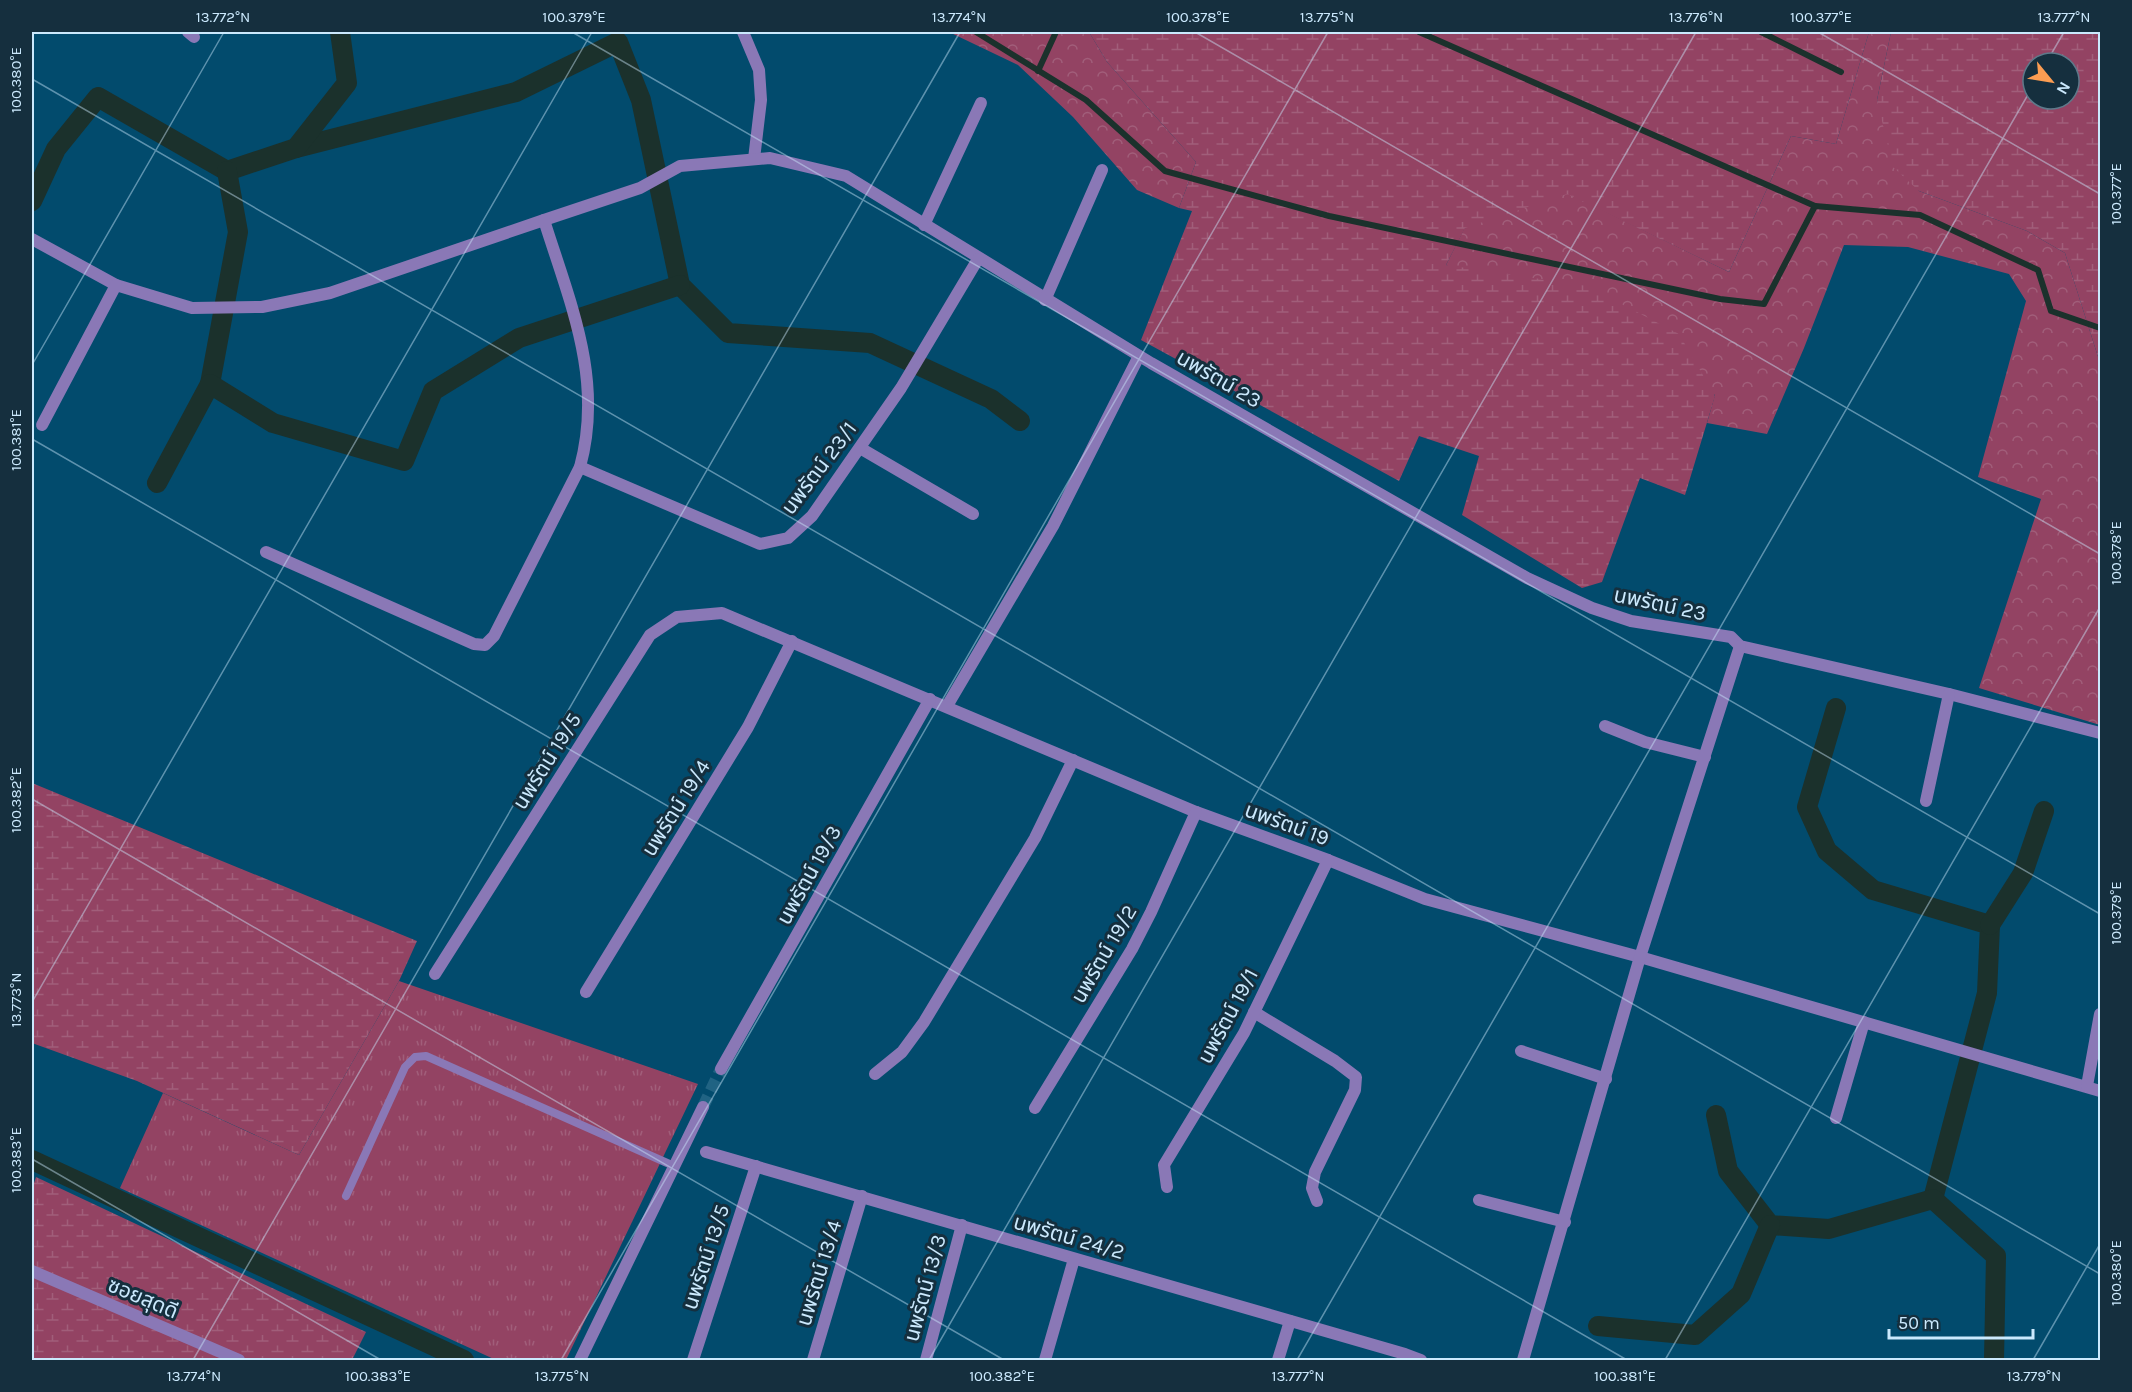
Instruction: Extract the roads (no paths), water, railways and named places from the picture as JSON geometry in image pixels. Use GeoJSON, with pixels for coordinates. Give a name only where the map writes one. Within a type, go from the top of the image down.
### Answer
{"type":"FeatureCollection","features":[{"type":"Feature","properties":{"kind":"street"},"geometry":{"type":"LineString","coordinates":[[743,32],[759,70],[761,100],[754,159]]}},
{"type":"Feature","properties":{"kind":"street"},"geometry":{"type":"LineString","coordinates":[[924,225],[981,103]]}},
{"type":"Feature","properties":{"kind":"street","name":"นพรัตน์ 23"},"geometry":{"type":"LineString","coordinates":[[544,220],[640,188],[680,166],[770,158],[846,176],[1139,356],[1527,578],[1592,608],[1630,621],[1731,637],[1740,646],[1949,694],[2100,733]]}},
{"type":"Feature","properties":{"kind":"street"},"geometry":{"type":"LineString","coordinates":[[1045,300],[1102,170]]}},
{"type":"Feature","properties":{"kind":"street"},"geometry":{"type":"LineString","coordinates":[[35,240],[116,285],[192,308],[262,307],[330,292],[544,220],[585,352],[590,408],[588,440],[580,467],[494,636],[485,645],[474,644],[266,552]]}},
{"type":"Feature","properties":{"kind":"street","name":"นพรัตน์ 23/1"},"geometry":{"type":"LineString","coordinates":[[580,467],[760,544],[788,538],[812,516],[901,388],[930,343],[978,259]]}},
{"type":"Feature","properties":{"kind":"street"},"geometry":{"type":"LineString","coordinates":[[42,425],[116,285]]}},
{"type":"Feature","properties":{"kind":"street"},"geometry":{"type":"LineString","coordinates":[[947,706],[1053,526],[1139,356]]}},
{"type":"Feature","properties":{"kind":"street"},"geometry":{"type":"LineString","coordinates":[[860,448],[973,514]]}},
{"type":"Feature","properties":{"kind":"street","name":"นพรัตน์ 19"},"geometry":{"type":"LineString","coordinates":[[722,612],[1196,812],[1452,908],[1640,957],[2100,1091]]}},
{"type":"Feature","properties":{"kind":"street","name":"นพรัตน์ 19/5"},"geometry":{"type":"LineString","coordinates":[[435,974],[650,635],[678,617],[722,612]]}},
{"type":"Feature","properties":{"kind":"street","name":"นพรัตน์ 19/4"},"geometry":{"type":"LineString","coordinates":[[586,992],[748,727],[792,641]]}},
{"type":"Feature","properties":{"kind":"street"},"geometry":{"type":"LineString","coordinates":[[1523,1360],[1565,1222],[1640,957],[1740,646]]}},
{"type":"Feature","properties":{"kind":"street"},"geometry":{"type":"LineString","coordinates":[[1926,801],[1949,694]]}},
{"type":"Feature","properties":{"kind":"street","name":"นพรัตน์ 19/3"},"geometry":{"type":"LineString","coordinates":[[721,1070],[930,699]]}},
{"type":"Feature","properties":{"kind":"street"},"geometry":{"type":"LineString","coordinates":[[1605,726],[1645,742],[1705,757]]}},
{"type":"Feature","properties":{"kind":"street"},"geometry":{"type":"LineString","coordinates":[[875,1074],[902,1052],[924,1022],[1035,838],[1073,760]]}},
{"type":"Feature","properties":{"kind":"street","name":"นพรัตน์ 19/2"},"geometry":{"type":"LineString","coordinates":[[1035,1108],[1137,939],[1196,812]]}},
{"type":"Feature","properties":{"kind":"street","name":"นพรัตน์ 19/1"},"geometry":{"type":"LineString","coordinates":[[1167,1187],[1164,1165],[1254,1012],[1328,860]]}},
{"type":"Feature","properties":{"kind":"street"},"geometry":{"type":"LineString","coordinates":[[1254,1012],[1335,1061],[1356,1077],[1355,1090],[1315,1172],[1312,1188],[1317,1201]]}},
{"type":"Feature","properties":{"kind":"street"},"geometry":{"type":"LineString","coordinates":[[2087,1086],[2100,1014]]}},
{"type":"Feature","properties":{"kind":"street"},"geometry":{"type":"LineString","coordinates":[[1836,1118],[1864,1022]]}},
{"type":"Feature","properties":{"kind":"street"},"geometry":{"type":"LineString","coordinates":[[1521,1051],[1606,1079]]}},
{"type":"Feature","properties":{"kind":"street"},"geometry":{"type":"LineString","coordinates":[[580,1360],[703,1107]]}},
{"type":"Feature","properties":{"kind":"street","name":"นพรัตน์ 24/2"},"geometry":{"type":"LineString","coordinates":[[706,1152],[1421,1360]]}},
{"type":"Feature","properties":{"kind":"street","name":"นพรัตน์ 13/5"},"geometry":{"type":"LineString","coordinates":[[693,1360],[756,1166]]}},
{"type":"Feature","properties":{"kind":"street","name":"นพรัตน์ 13/4"},"geometry":{"type":"LineString","coordinates":[[813,1360],[862,1196]]}},
{"type":"Feature","properties":{"kind":"street"},"geometry":{"type":"LineString","coordinates":[[1479,1200],[1565,1222]]}},
{"type":"Feature","properties":{"kind":"street","name":"นพรัตน์ 13/3"},"geometry":{"type":"LineString","coordinates":[[926,1360],[962,1225]]}},
{"type":"Feature","properties":{"kind":"street"},"geometry":{"type":"LineString","coordinates":[[1045,1360],[1074,1258]]}},
{"type":"Feature","properties":{"kind":"street","name":"ซอยสุดดี"},"geometry":{"type":"LineString","coordinates":[[32,1271],[239,1360]]}},
{"type":"Feature","properties":{"kind":"street"},"geometry":{"type":"LineString","coordinates":[[1278,1360],[1290,1321]]}},
{"type":"Feature","properties":{"kind":"lane"},"geometry":{"type":"LineString","coordinates":[[346,1196],[405,1067],[415,1057],[426,1056],[674,1166]]}},
{"type":"Feature","properties":{"kind":"waterway"},"geometry":{"type":"LineString","coordinates":[[32,201],[56,149],[98,97],[227,171],[296,148],[347,83],[340,32]]}},
{"type":"Feature","properties":{"kind":"waterway"},"geometry":{"type":"LineString","coordinates":[[976,32],[1086,100],[1165,171],[1329,216],[1720,299],[1764,304],[1815,206],[1920,215],[2038,270],[2051,311],[2100,328]]}},
{"type":"Feature","properties":{"kind":"waterway"},"geometry":{"type":"LineString","coordinates":[[1038,71],[1056,32]]}},
{"type":"Feature","properties":{"kind":"waterway"},"geometry":{"type":"LineString","coordinates":[[1419,32],[1815,206]]}},
{"type":"Feature","properties":{"kind":"waterway"},"geometry":{"type":"LineString","coordinates":[[1761,32],[1841,72]]}},
{"type":"Feature","properties":{"kind":"waterway"},"geometry":{"type":"LineString","coordinates":[[296,148],[516,92],[618,42],[641,100],[680,285],[728,333],[870,343],[991,399],[1020,421]]}},
{"type":"Feature","properties":{"kind":"waterway"},"geometry":{"type":"LineString","coordinates":[[210,384],[238,232],[227,171]]}},
{"type":"Feature","properties":{"kind":"waterway"},"geometry":{"type":"LineString","coordinates":[[157,483],[210,384],[273,423],[404,461],[433,391],[519,338],[680,285]]}},
{"type":"Feature","properties":{"kind":"waterway"},"geometry":{"type":"LineString","coordinates":[[1836,708],[1807,807],[1827,851],[1873,890],[1990,925],[1987,993],[1933,1199]]}},
{"type":"Feature","properties":{"kind":"waterway"},"geometry":{"type":"LineString","coordinates":[[1990,925],[2023,873],[2044,811]]}},
{"type":"Feature","properties":{"kind":"waterway"},"geometry":{"type":"LineString","coordinates":[[1716,1115],[1728,1171],[1770,1225],[1829,1229],[1933,1199],[1996,1256],[1994,1360]]}},
{"type":"Feature","properties":{"kind":"waterway"},"geometry":{"type":"LineString","coordinates":[[32,1160],[464,1360]]}},
{"type":"Feature","properties":{"kind":"waterway"},"geometry":{"type":"LineString","coordinates":[[1598,1326],[1695,1335],[1741,1294],[1770,1225]]}},
{"type":"Feature","properties":{"kind":"tunnel"},"geometry":{"type":"LineString","coordinates":[[703,1107],[721,1069]]}}]}
